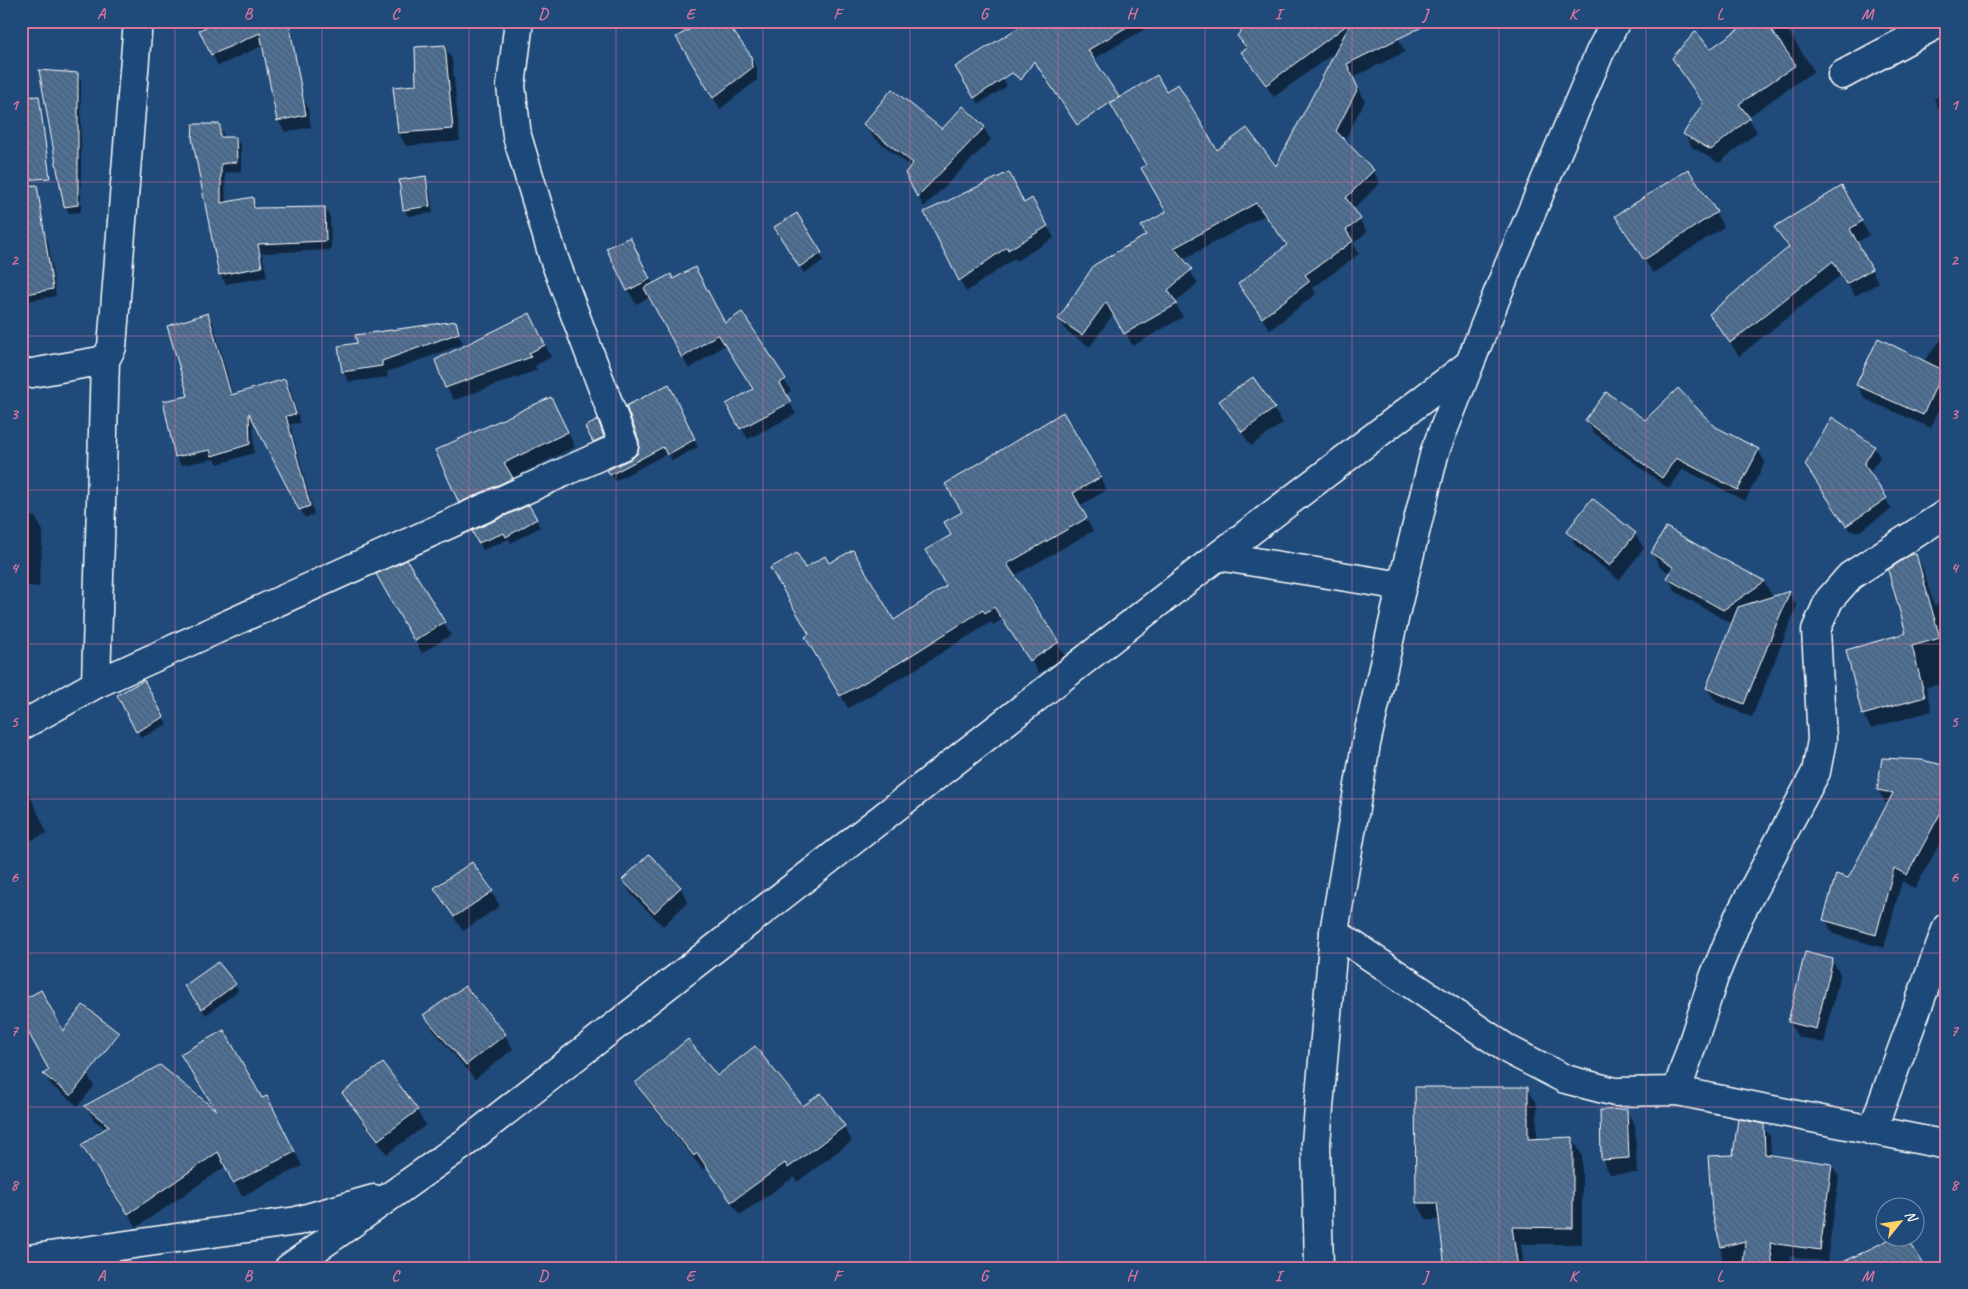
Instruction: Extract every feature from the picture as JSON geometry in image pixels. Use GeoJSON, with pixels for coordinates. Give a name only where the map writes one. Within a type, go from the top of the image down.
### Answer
{"type":"FeatureCollection","features":[{"type":"Feature","properties":{"kind":"main road"},"geometry":{"type":"LineString","coordinates":[[96,684],[105,360],[112,347],[138,21]]}},
{"type":"Feature","properties":{"kind":"main road"},"geometry":{"type":"LineString","coordinates":[[21,726],[96,684],[624,445],[552,256],[517,136],[511,86],[519,21]]}},
{"type":"Feature","properties":{"kind":"main road"},"geometry":{"type":"LineString","coordinates":[[1318,1268],[1316,1144],[1334,932],[1366,744],[1402,586],[1435,451],[1509,265],[1596,61],[1616,21]]}},
{"type":"Feature","properties":{"kind":"main road"},"geometry":{"type":"LineString","coordinates":[[1842,75],[1942,21]]}},
{"type":"Feature","properties":{"kind":"main road"},"geometry":{"type":"LineString","coordinates":[[21,375],[105,360]]}},
{"type":"Feature","properties":{"kind":"main road"},"geometry":{"type":"LineString","coordinates":[[289,1268],[480,1131],[1218,556],[1469,364]]}},
{"type":"Feature","properties":{"kind":"main road"},"geometry":{"type":"LineString","coordinates":[[1677,1091],[1714,977],[1739,916],[1816,772],[1822,740],[1816,630],[1829,600],[1850,576],[1947,512]]}},
{"type":"Feature","properties":{"kind":"main road"},"geometry":{"type":"LineString","coordinates":[[1218,556],[1402,586]]}},
{"type":"Feature","properties":{"kind":"main road"},"geometry":{"type":"LineString","coordinates":[[1872,1131],[1947,927]]}},
{"type":"Feature","properties":{"kind":"main road"},"geometry":{"type":"LineString","coordinates":[[1334,932],[1509,1050],[1565,1079],[1615,1092],[1677,1091],[1947,1145]]}},
{"type":"Feature","properties":{"kind":"main road"},"geometry":{"type":"LineString","coordinates":[[21,1260],[297,1222],[395,1193]]}},
{"type":"Feature","properties":{"kind":"building"},"geometry":{"type":"Polygon","coordinates":[[[219,21],[289,22],[306,115],[277,121],[260,33],[211,55],[199,30],[219,21]]]}},
{"type":"Feature","properties":{"kind":"building"},"geometry":{"type":"Polygon","coordinates":[[[704,21],[726,21],[751,56],[752,68],[713,98],[676,37],[704,21]]]}},
{"type":"Feature","properties":{"kind":"building"},"geometry":{"type":"Polygon","coordinates":[[[1029,21],[1137,21],[1088,50],[1119,97],[1077,125],[1034,61],[1021,80],[1012,73],[974,98],[955,67],[1029,21]]]}},
{"type":"Feature","properties":{"kind":"building"},"geometry":{"type":"Polygon","coordinates":[[[1248,21],[1434,21],[1347,64],[1358,88],[1336,131],[1374,170],[1346,198],[1361,219],[1346,230],[1353,241],[1305,275],[1310,281],[1262,318],[1238,284],[1287,245],[1256,203],[1174,248],[1192,269],[1168,290],[1177,304],[1124,334],[1106,302],[1082,335],[1058,319],[1094,265],[1146,235],[1141,226],[1166,212],[1141,168],[1146,165],[1110,103],[1157,75],[1166,91],[1178,84],[1217,150],[1247,128],[1276,166],[1351,22],[1266,85],[1241,52],[1247,48],[1237,36],[1248,21]]]}},
{"type":"Feature","properties":{"kind":"building"},"geometry":{"type":"Polygon","coordinates":[[[1750,21],[1765,21],[1796,65],[1739,104],[1750,118],[1711,150],[1683,134],[1703,103],[1672,58],[1696,31],[1710,49],[1750,21]]]}},
{"type":"Feature","properties":{"kind":"building"},"geometry":{"type":"Polygon","coordinates":[[[445,45],[453,129],[398,133],[393,87],[416,85],[415,47],[445,45]]]}},
{"type":"Feature","properties":{"kind":"building"},"geometry":{"type":"Polygon","coordinates":[[[39,70],[78,73],[78,205],[64,207],[39,70]]]}},
{"type":"Feature","properties":{"kind":"building"},"geometry":{"type":"Polygon","coordinates":[[[892,89],[942,129],[963,106],[985,127],[917,197],[905,173],[913,163],[863,124],[892,89]]]}},
{"type":"Feature","properties":{"kind":"building"},"geometry":{"type":"Polygon","coordinates":[[[39,96],[50,178],[21,180],[21,97],[39,96]]]}},
{"type":"Feature","properties":{"kind":"building"},"geometry":{"type":"Polygon","coordinates":[[[193,124],[220,124],[220,137],[236,137],[237,162],[221,164],[221,203],[253,197],[254,208],[325,207],[326,241],[258,244],[262,267],[219,275],[192,138],[193,124]]]}},
{"type":"Feature","properties":{"kind":"building"},"geometry":{"type":"Polygon","coordinates":[[[1688,169],[1717,212],[1644,260],[1615,216],[1688,169]]]}},
{"type":"Feature","properties":{"kind":"building"},"geometry":{"type":"Polygon","coordinates":[[[1009,172],[1024,203],[1032,198],[1048,226],[1008,250],[1007,247],[959,281],[924,212],[1009,172]]]}},
{"type":"Feature","properties":{"kind":"building"},"geometry":{"type":"Polygon","coordinates":[[[426,176],[430,206],[403,210],[399,180],[426,176]]]}},
{"type":"Feature","properties":{"kind":"building"},"geometry":{"type":"Polygon","coordinates":[[[37,185],[53,289],[21,295],[21,186],[37,185]]]}},
{"type":"Feature","properties":{"kind":"building"},"geometry":{"type":"Polygon","coordinates":[[[1842,186],[1862,221],[1850,229],[1872,269],[1846,284],[1833,261],[1730,343],[1709,314],[1789,247],[1774,227],[1842,186]]]}},
{"type":"Feature","properties":{"kind":"building"},"geometry":{"type":"Polygon","coordinates":[[[797,213],[822,253],[799,267],[774,227],[797,213]]]}},
{"type":"Feature","properties":{"kind":"building"},"geometry":{"type":"Polygon","coordinates":[[[630,237],[650,279],[627,291],[606,248],[630,237]]]}},
{"type":"Feature","properties":{"kind":"building"},"geometry":{"type":"Polygon","coordinates":[[[695,267],[725,323],[742,312],[786,379],[780,383],[791,402],[740,429],[726,404],[753,389],[718,334],[682,358],[644,288],[671,274],[673,279],[695,267]]]}},
{"type":"Feature","properties":{"kind":"building"},"geometry":{"type":"Polygon","coordinates":[[[208,313],[231,395],[285,379],[296,414],[286,416],[310,506],[299,510],[249,413],[250,444],[212,456],[210,450],[175,457],[163,401],[188,396],[167,326],[208,313]]]}},
{"type":"Feature","properties":{"kind":"building"},"geometry":{"type":"Polygon","coordinates":[[[530,313],[545,345],[529,353],[531,357],[445,388],[435,360],[530,313]]]}},
{"type":"Feature","properties":{"kind":"building"},"geometry":{"type":"Polygon","coordinates":[[[456,321],[459,333],[382,361],[382,366],[342,372],[338,346],[357,343],[355,335],[456,321]]]}},
{"type":"Feature","properties":{"kind":"building"},"geometry":{"type":"Polygon","coordinates":[[[1878,338],[1943,370],[1923,415],[1856,385],[1878,338]]]}},
{"type":"Feature","properties":{"kind":"building"},"geometry":{"type":"Polygon","coordinates":[[[1253,377],[1275,408],[1242,432],[1219,401],[1253,377]]]}},
{"type":"Feature","properties":{"kind":"building"},"geometry":{"type":"Polygon","coordinates":[[[669,384],[695,439],[667,455],[663,447],[610,475],[607,470],[631,459],[637,454],[639,448],[639,440],[626,406],[669,384]]]}},
{"type":"Feature","properties":{"kind":"building"},"geometry":{"type":"Polygon","coordinates":[[[1678,388],[1714,426],[1759,449],[1738,490],[1676,458],[1662,478],[1585,420],[1606,392],[1645,420],[1678,388]]]}},
{"type":"Feature","properties":{"kind":"building"},"geometry":{"type":"Polygon","coordinates":[[[551,397],[568,432],[504,463],[513,478],[459,503],[435,450],[551,397]]]}},
{"type":"Feature","properties":{"kind":"building"},"geometry":{"type":"Polygon","coordinates":[[[1063,412],[1101,477],[1073,493],[1087,518],[1007,564],[1059,642],[1030,661],[994,607],[985,613],[983,610],[899,663],[840,696],[805,637],[809,634],[770,568],[797,553],[805,568],[825,556],[829,563],[853,550],[894,620],[946,586],[925,550],[951,535],[944,522],[962,512],[945,484],[1063,412]]]}},
{"type":"Feature","properties":{"kind":"building"},"geometry":{"type":"Polygon","coordinates":[[[1832,417],[1875,446],[1864,464],[1887,498],[1846,526],[1805,465],[1832,417]]]}},
{"type":"Feature","properties":{"kind":"building"},"geometry":{"type":"Polygon","coordinates":[[[598,420],[604,437],[593,442],[585,427],[598,420]]]}},
{"type":"Feature","properties":{"kind":"building"},"geometry":{"type":"Polygon","coordinates":[[[1592,498],[1636,533],[1610,566],[1566,532],[1592,498]]]}},
{"type":"Feature","properties":{"kind":"building"},"geometry":{"type":"Polygon","coordinates":[[[529,505],[537,519],[506,537],[504,533],[478,543],[472,531],[529,505]]]}},
{"type":"Feature","properties":{"kind":"building"},"geometry":{"type":"Polygon","coordinates":[[[1666,527],[1765,581],[1723,610],[1666,578],[1673,567],[1651,553],[1666,527]]]}},
{"type":"Feature","properties":{"kind":"building"},"geometry":{"type":"Polygon","coordinates":[[[1916,554],[1940,638],[1912,646],[1925,697],[1862,715],[1846,650],[1906,633],[1888,570],[1910,555],[1916,554]]]}},
{"type":"Feature","properties":{"kind":"building"},"geometry":{"type":"Polygon","coordinates":[[[407,560],[445,622],[414,641],[376,574],[407,560]]]}},
{"type":"Feature","properties":{"kind":"building"},"geometry":{"type":"Polygon","coordinates":[[[1790,591],[1744,704],[1706,688],[1738,607],[1790,591]]]}},
{"type":"Feature","properties":{"kind":"building"},"geometry":{"type":"Polygon","coordinates":[[[144,680],[164,717],[136,732],[117,695],[144,680]]]}},
{"type":"Feature","properties":{"kind":"building"},"geometry":{"type":"Polygon","coordinates":[[[1882,758],[1922,760],[1947,766],[1947,801],[1907,875],[1894,868],[1876,935],[1823,920],[1836,874],[1848,878],[1893,793],[1877,790],[1882,758]]]}},
{"type":"Feature","properties":{"kind":"building"},"geometry":{"type":"Polygon","coordinates":[[[649,854],[681,887],[654,913],[622,880],[649,854]]]}},
{"type":"Feature","properties":{"kind":"building"},"geometry":{"type":"Polygon","coordinates":[[[472,862],[493,891],[454,917],[434,888],[472,862]]]}},
{"type":"Feature","properties":{"kind":"building"},"geometry":{"type":"Polygon","coordinates":[[[1805,952],[1833,959],[1816,1029],[1788,1022],[1805,952]]]}},
{"type":"Feature","properties":{"kind":"building"},"geometry":{"type":"Polygon","coordinates":[[[218,962],[236,984],[202,1009],[184,986],[218,962]]]}},
{"type":"Feature","properties":{"kind":"building"},"geometry":{"type":"Polygon","coordinates":[[[465,986],[506,1034],[466,1065],[423,1015],[465,986]]]}},
{"type":"Feature","properties":{"kind":"building"},"geometry":{"type":"Polygon","coordinates":[[[41,990],[63,1031],[83,1005],[119,1033],[71,1096],[43,1074],[49,1070],[21,1019],[21,1001],[41,990]]]}},
{"type":"Feature","properties":{"kind":"building"},"geometry":{"type":"Polygon","coordinates":[[[224,1030],[262,1098],[267,1096],[295,1152],[233,1183],[218,1152],[128,1214],[81,1145],[109,1126],[84,1106],[160,1065],[216,1110],[180,1054],[224,1030]]]}},
{"type":"Feature","properties":{"kind":"building"},"geometry":{"type":"Polygon","coordinates":[[[688,1039],[717,1076],[755,1046],[803,1106],[821,1093],[845,1126],[788,1168],[785,1163],[731,1202],[697,1153],[694,1156],[635,1083],[688,1039]]]}},
{"type":"Feature","properties":{"kind":"building"},"geometry":{"type":"Polygon","coordinates":[[[383,1063],[418,1110],[378,1140],[342,1093],[383,1063]]]}},
{"type":"Feature","properties":{"kind":"building"},"geometry":{"type":"Polygon","coordinates":[[[1415,1087],[1528,1087],[1528,1139],[1573,1137],[1573,1228],[1512,1227],[1518,1268],[1445,1268],[1437,1203],[1416,1203],[1415,1087]]]}},
{"type":"Feature","properties":{"kind":"building"},"geometry":{"type":"Polygon","coordinates":[[[1627,1109],[1629,1158],[1601,1160],[1600,1110],[1627,1109]]]}},
{"type":"Feature","properties":{"kind":"building"},"geometry":{"type":"Polygon","coordinates":[[[1738,1119],[1764,1124],[1765,1154],[1832,1164],[1820,1250],[1770,1243],[1773,1268],[1743,1268],[1745,1241],[1721,1247],[1712,1212],[1708,1156],[1733,1155],[1738,1119]]]}},
{"type":"Feature","properties":{"kind":"building"},"geometry":{"type":"Polygon","coordinates":[[[1876,1246],[1912,1246],[1926,1268],[1831,1268],[1876,1246]]]}}]}
